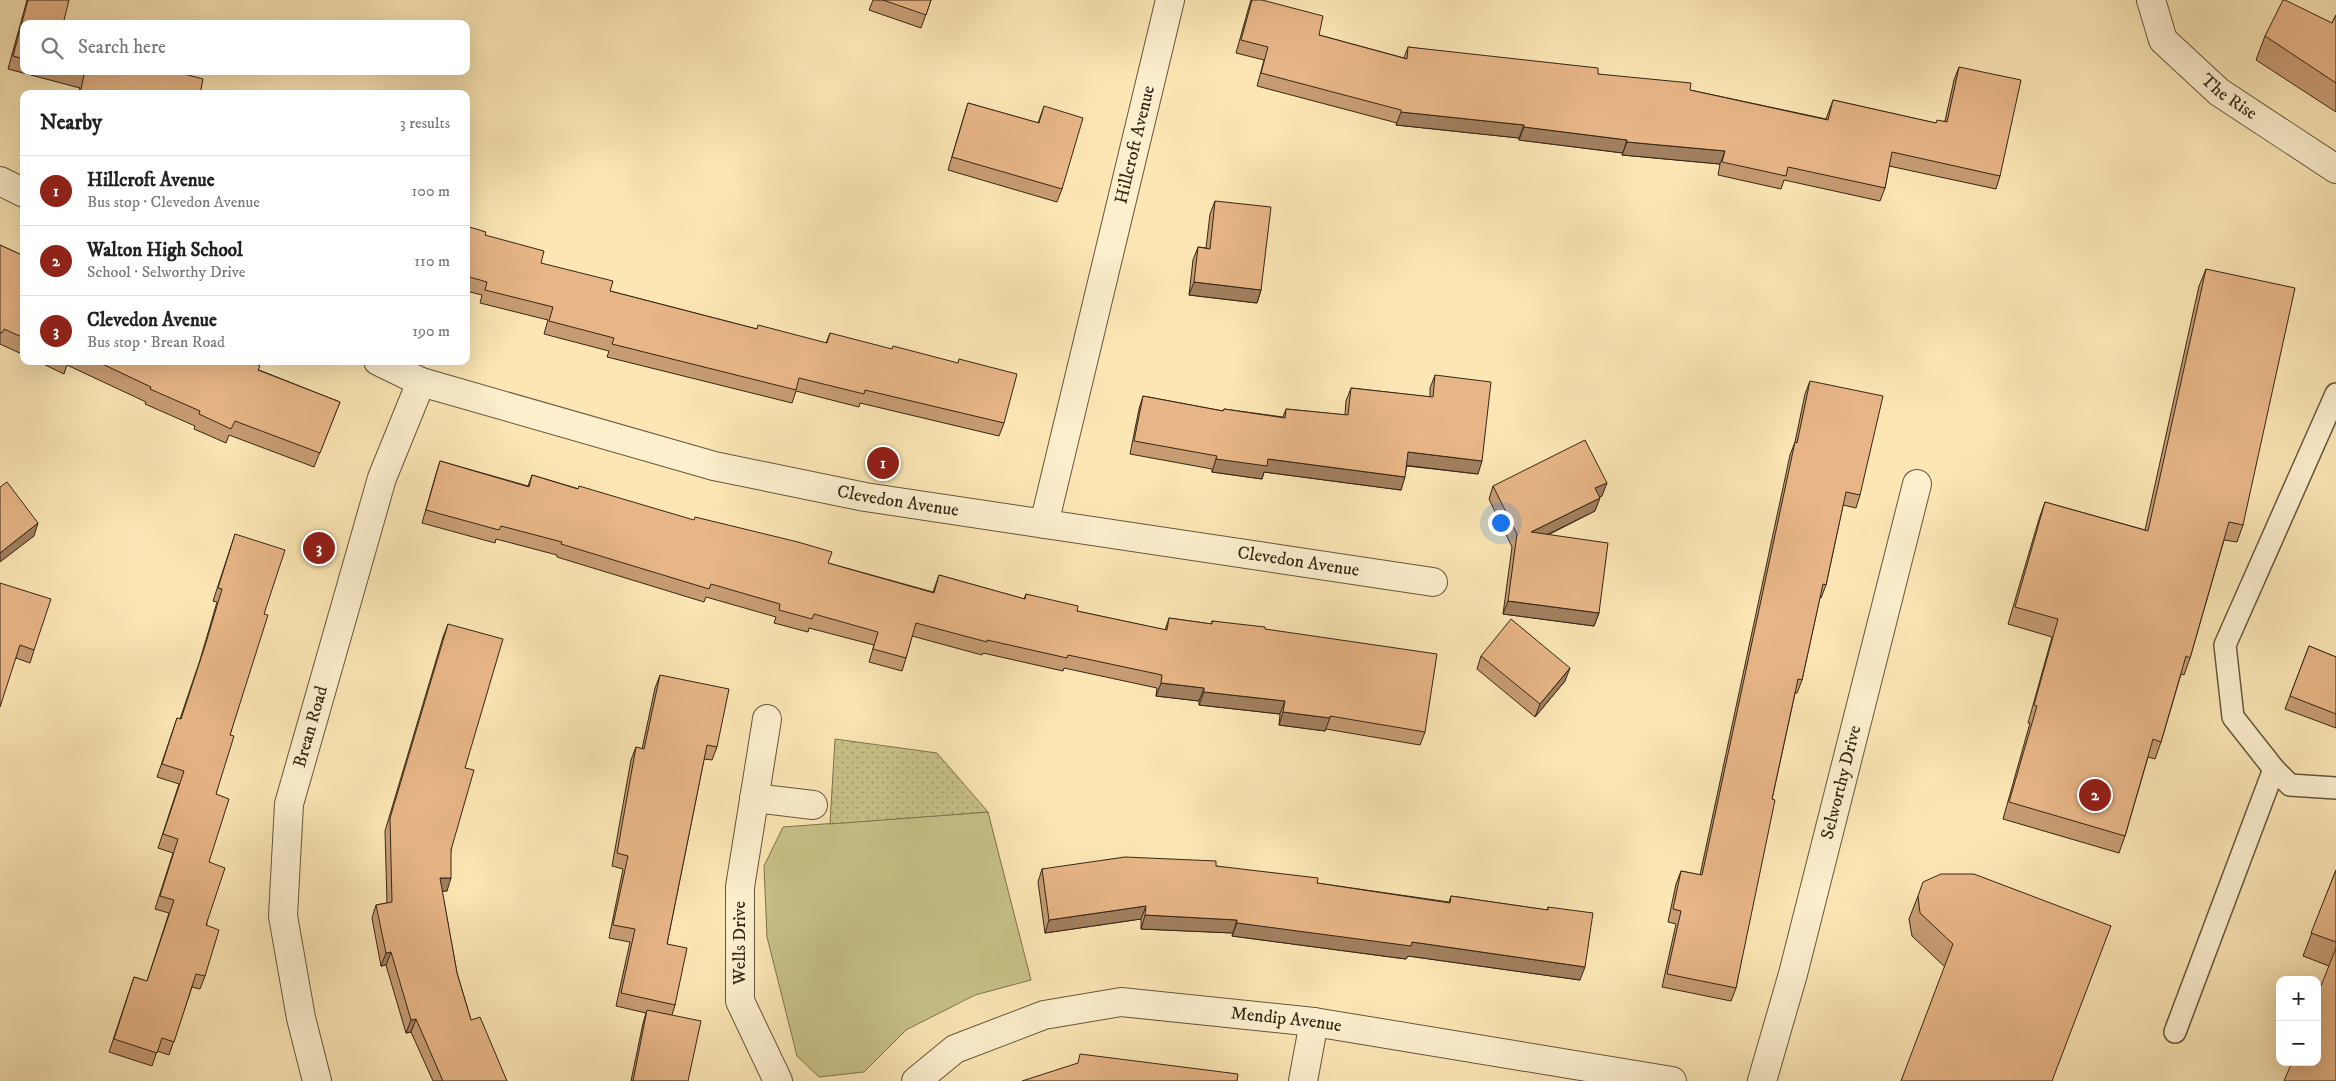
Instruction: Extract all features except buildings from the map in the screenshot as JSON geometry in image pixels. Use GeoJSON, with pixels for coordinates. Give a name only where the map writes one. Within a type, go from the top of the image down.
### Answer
{"type":"FeatureCollection","features":[{"type":"Feature","properties":{"kind":"street","name":"Hillcroft Avenue"},"geometry":{"type":"LineString","coordinates":[[1044,524],[1170,0]]}},
{"type":"Feature","properties":{"kind":"street","name":"The Rise"},"geometry":{"type":"LineString","coordinates":[[2151,0],[2163,40],[2212,86],[2336,169]]}},
{"type":"Feature","properties":{"kind":"street"},"geometry":{"type":"LineString","coordinates":[[0,181],[20,191]]}},
{"type":"Feature","properties":{"kind":"street","name":"Clevedon Avenue"},"geometry":{"type":"LineString","coordinates":[[386,365],[421,382],[714,466],[865,497],[1433,582]]}},
{"type":"Feature","properties":{"kind":"street","name":"Brean Road"},"geometry":{"type":"LineString","coordinates":[[317,1081],[300,1018],[282,916],[289,804],[382,478],[421,382]]}},
{"type":"Feature","properties":{"kind":"street","name":"Selworthy Drive"},"geometry":{"type":"LineString","coordinates":[[1762,1081],[1795,965],[1917,484]]}},
{"type":"Feature","properties":{"kind":"street","name":"Wells Drive"},"geometry":{"type":"LineString","coordinates":[[767,719],[740,887],[740,1001],[778,1081]]}},
{"type":"Feature","properties":{"kind":"street"},"geometry":{"type":"LineString","coordinates":[[754,798],[813,805]]}},
{"type":"Feature","properties":{"kind":"street","name":"Mendip Avenue"},"geometry":{"type":"LineString","coordinates":[[916,1081],[955,1049],[1044,1015],[1121,1002],[1314,1022],[1672,1081]]}},
{"type":"Feature","properties":{"kind":"street"},"geometry":{"type":"LineString","coordinates":[[1303,1081],[1314,1022]]}},
{"type":"Feature","properties":{"kind":"lane"},"geometry":{"type":"LineString","coordinates":[[2336,394],[2225,645],[2233,717],[2274,769],[2290,785],[2336,788]]}},
{"type":"Feature","properties":{"kind":"lane"},"geometry":{"type":"LineString","coordinates":[[2175,1032],[2274,769]]}},
{"type":"Feature","properties":{"kind":"shaded area"},"geometry":{"type":"Polygon","coordinates":[[[835,739],[937,753],[988,812],[830,824],[835,739]]]}},
{"type":"Feature","properties":{"kind":"shaded area"},"geometry":{"type":"Polygon","coordinates":[[[988,812],[1031,980],[975,995],[906,1030],[864,1072],[819,1077],[797,1056],[767,937],[764,866],[783,827],[988,812]]]}},
{"type":"Feature","properties":{"kind":"place","name":"Hillcroft Avenue"},"geometry":{"type":"Point","coordinates":[883,463]}},
{"type":"Feature","properties":{"kind":"place","name":"Clevedon Avenue"},"geometry":{"type":"Point","coordinates":[319,548]}},
{"type":"Feature","properties":{"kind":"place","name":"Walton High School"},"geometry":{"type":"Point","coordinates":[2095,795]}}]}
